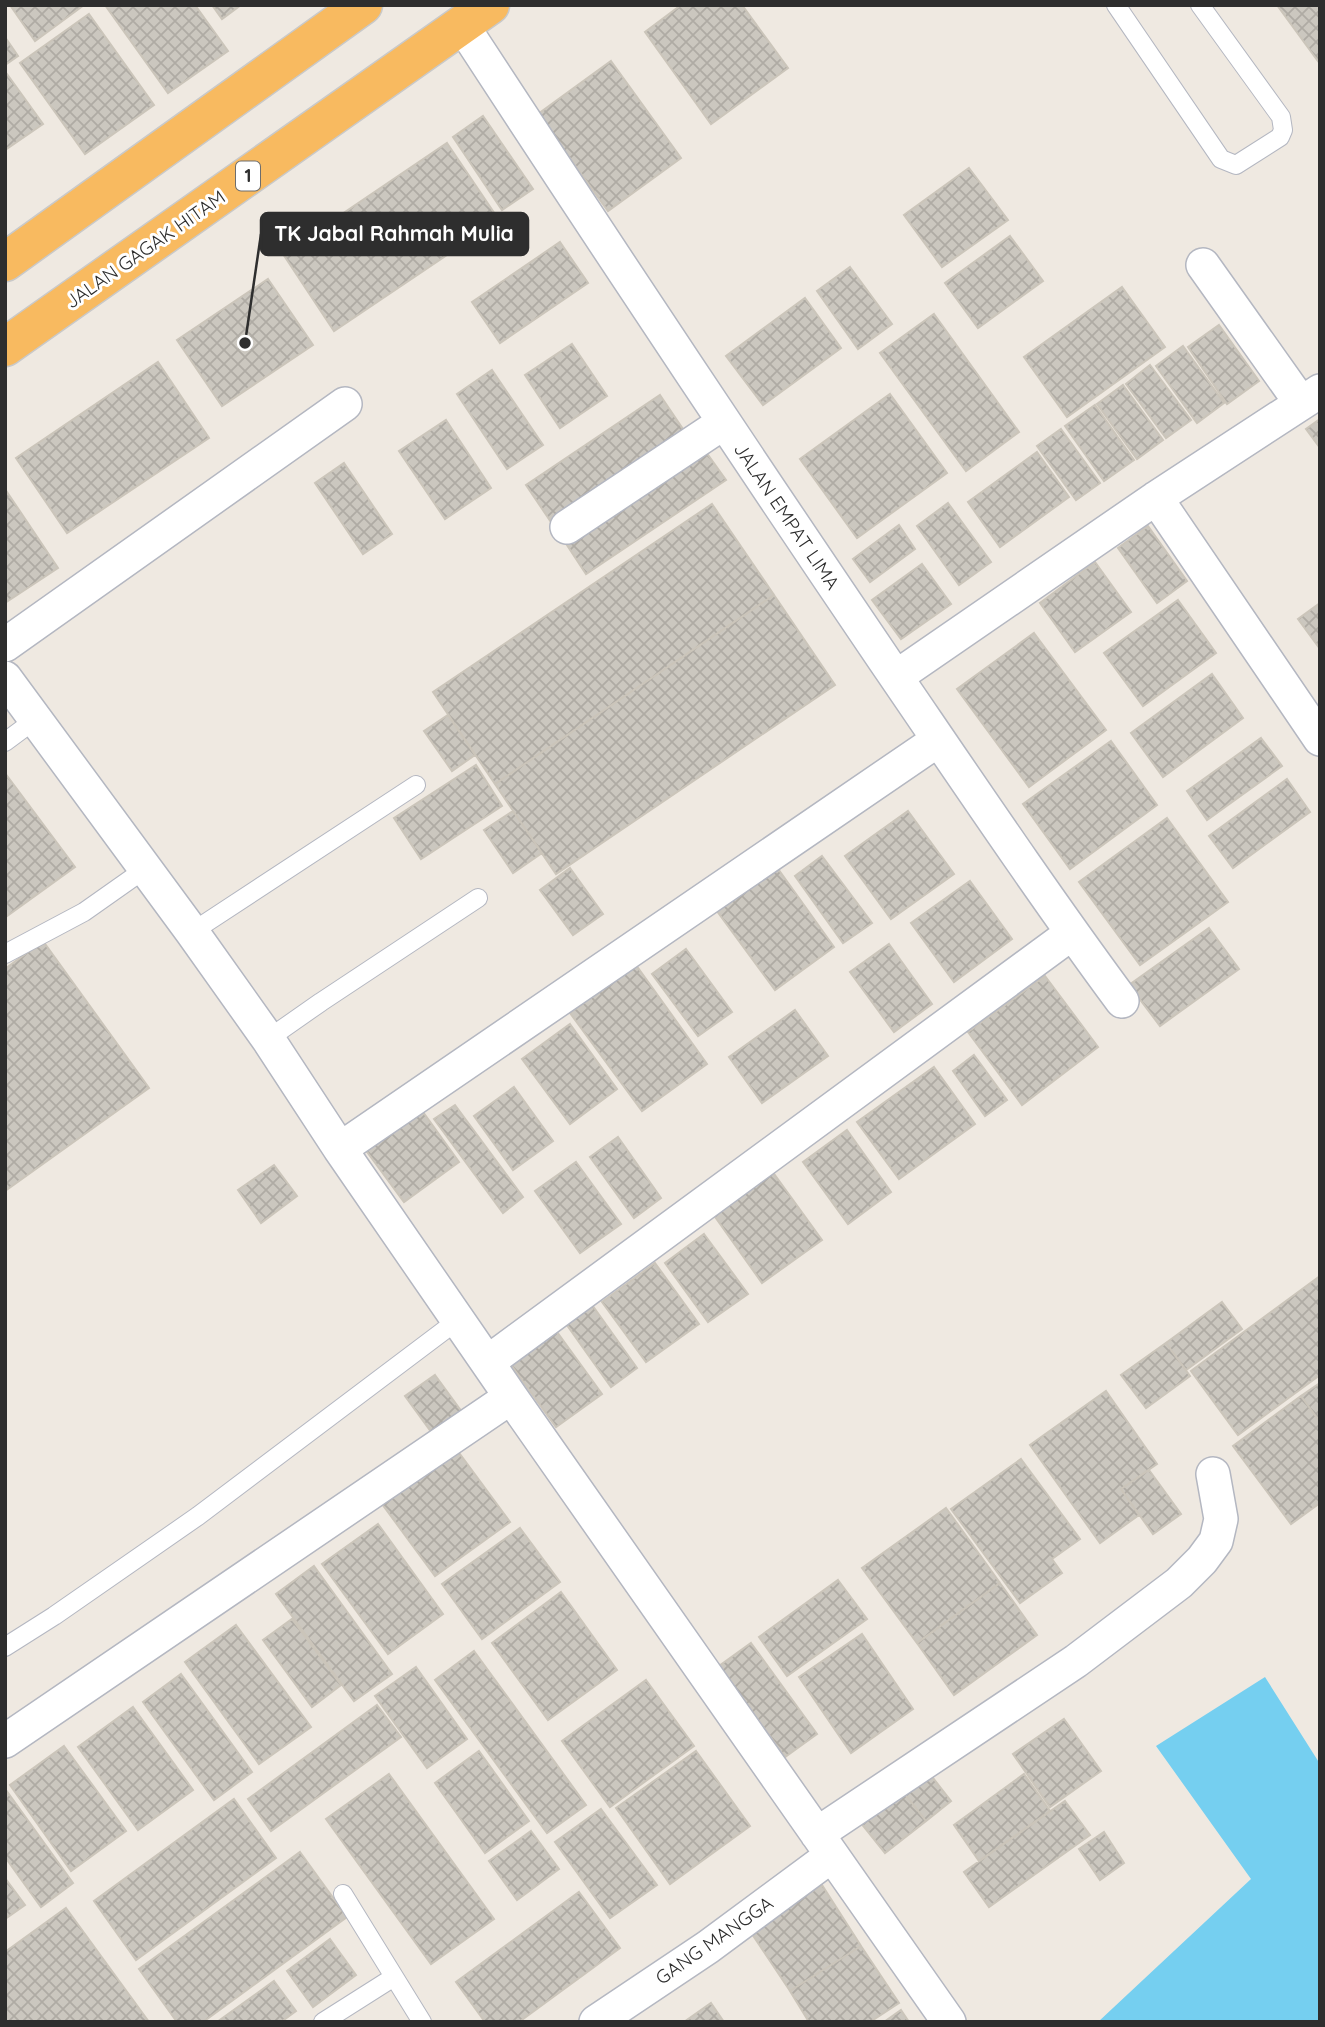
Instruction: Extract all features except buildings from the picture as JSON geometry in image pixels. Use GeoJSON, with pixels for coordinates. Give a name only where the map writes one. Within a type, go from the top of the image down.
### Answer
{"type":"FeatureCollection","features":[{"type":"Feature","properties":{"kind":"highway"},"geometry":{"type":"LineString","coordinates":[[5,262],[363,5]]}},
{"type":"Feature","properties":{"kind":"highway","name":"JALAN GAGAK HITAM"},"geometry":{"type":"LineString","coordinates":[[5,347],[476,15]]}},
{"type":"Feature","properties":{"kind":"street","name":"JALAN EMPAT LIMA"},"geometry":{"type":"LineString","coordinates":[[476,15],[723,423],[938,740],[1122,1001]]}},
{"type":"Feature","properties":{"kind":"street"},"geometry":{"type":"LineString","coordinates":[[896,677],[1156,498],[1311,397],[1203,265]]}},
{"type":"Feature","properties":{"kind":"street"},"geometry":{"type":"LineString","coordinates":[[5,645],[345,404]]}},
{"type":"Feature","properties":{"kind":"street"},"geometry":{"type":"LineString","coordinates":[[567,527],[723,423]]}},
{"type":"Feature","properties":{"kind":"street"},"geometry":{"type":"LineString","coordinates":[[1156,498],[1320,739]]}},
{"type":"Feature","properties":{"kind":"street"},"geometry":{"type":"LineString","coordinates":[[5,678],[268,1040],[511,1397],[949,2022]]}},
{"type":"Feature","properties":{"kind":"street"},"geometry":{"type":"LineString","coordinates":[[340,1149],[938,740]]}},
{"type":"Feature","properties":{"kind":"street"},"geometry":{"type":"LineString","coordinates":[[488,1362],[1072,933]]}},
{"type":"Feature","properties":{"kind":"street"},"geometry":{"type":"LineString","coordinates":[[5,1741],[511,1397]]}},
{"type":"Feature","properties":{"kind":"street","name":"GANG MANGGA"},"geometry":{"type":"LineString","coordinates":[[596,2022],[718,1940],[824,1845],[1179,1583],[1216,1541],[1221,1519],[1213,1474]]}},
{"type":"Feature","properties":{"kind":"lane"},"geometry":{"type":"LineString","coordinates":[[1116,5],[1221,159],[1236,165],[1280,137],[1283,130],[1281,117],[1200,5]]}},
{"type":"Feature","properties":{"kind":"lane"},"geometry":{"type":"LineString","coordinates":[[5,741],[36,719]]}},
{"type":"Feature","properties":{"kind":"lane"},"geometry":{"type":"LineString","coordinates":[[192,932],[416,785]]}},
{"type":"Feature","properties":{"kind":"lane"},"geometry":{"type":"LineString","coordinates":[[5,954],[84,912],[145,869]]}},
{"type":"Feature","properties":{"kind":"lane"},"geometry":{"type":"LineString","coordinates":[[268,1040],[478,898]]}},
{"type":"Feature","properties":{"kind":"lane"},"geometry":{"type":"LineString","coordinates":[[5,1647],[198,1516],[458,1320]]}},
{"type":"Feature","properties":{"kind":"lane"},"geometry":{"type":"LineString","coordinates":[[344,1894],[422,2022]]}},
{"type":"Feature","properties":{"kind":"lane"},"geometry":{"type":"LineString","coordinates":[[323,2022],[394,1977]]}},
{"type":"Feature","properties":{"kind":"water"},"geometry":{"type":"Polygon","coordinates":[[[1265,1677],[1320,1764],[1320,2022],[1098,2022],[1251,1879],[1156,1746],[1265,1677]]]}},
{"type":"Feature","properties":{"kind":"place","name":"TK Jabal Rahmah Mulia"},"geometry":{"type":"Point","coordinates":[245,343]}}]}
